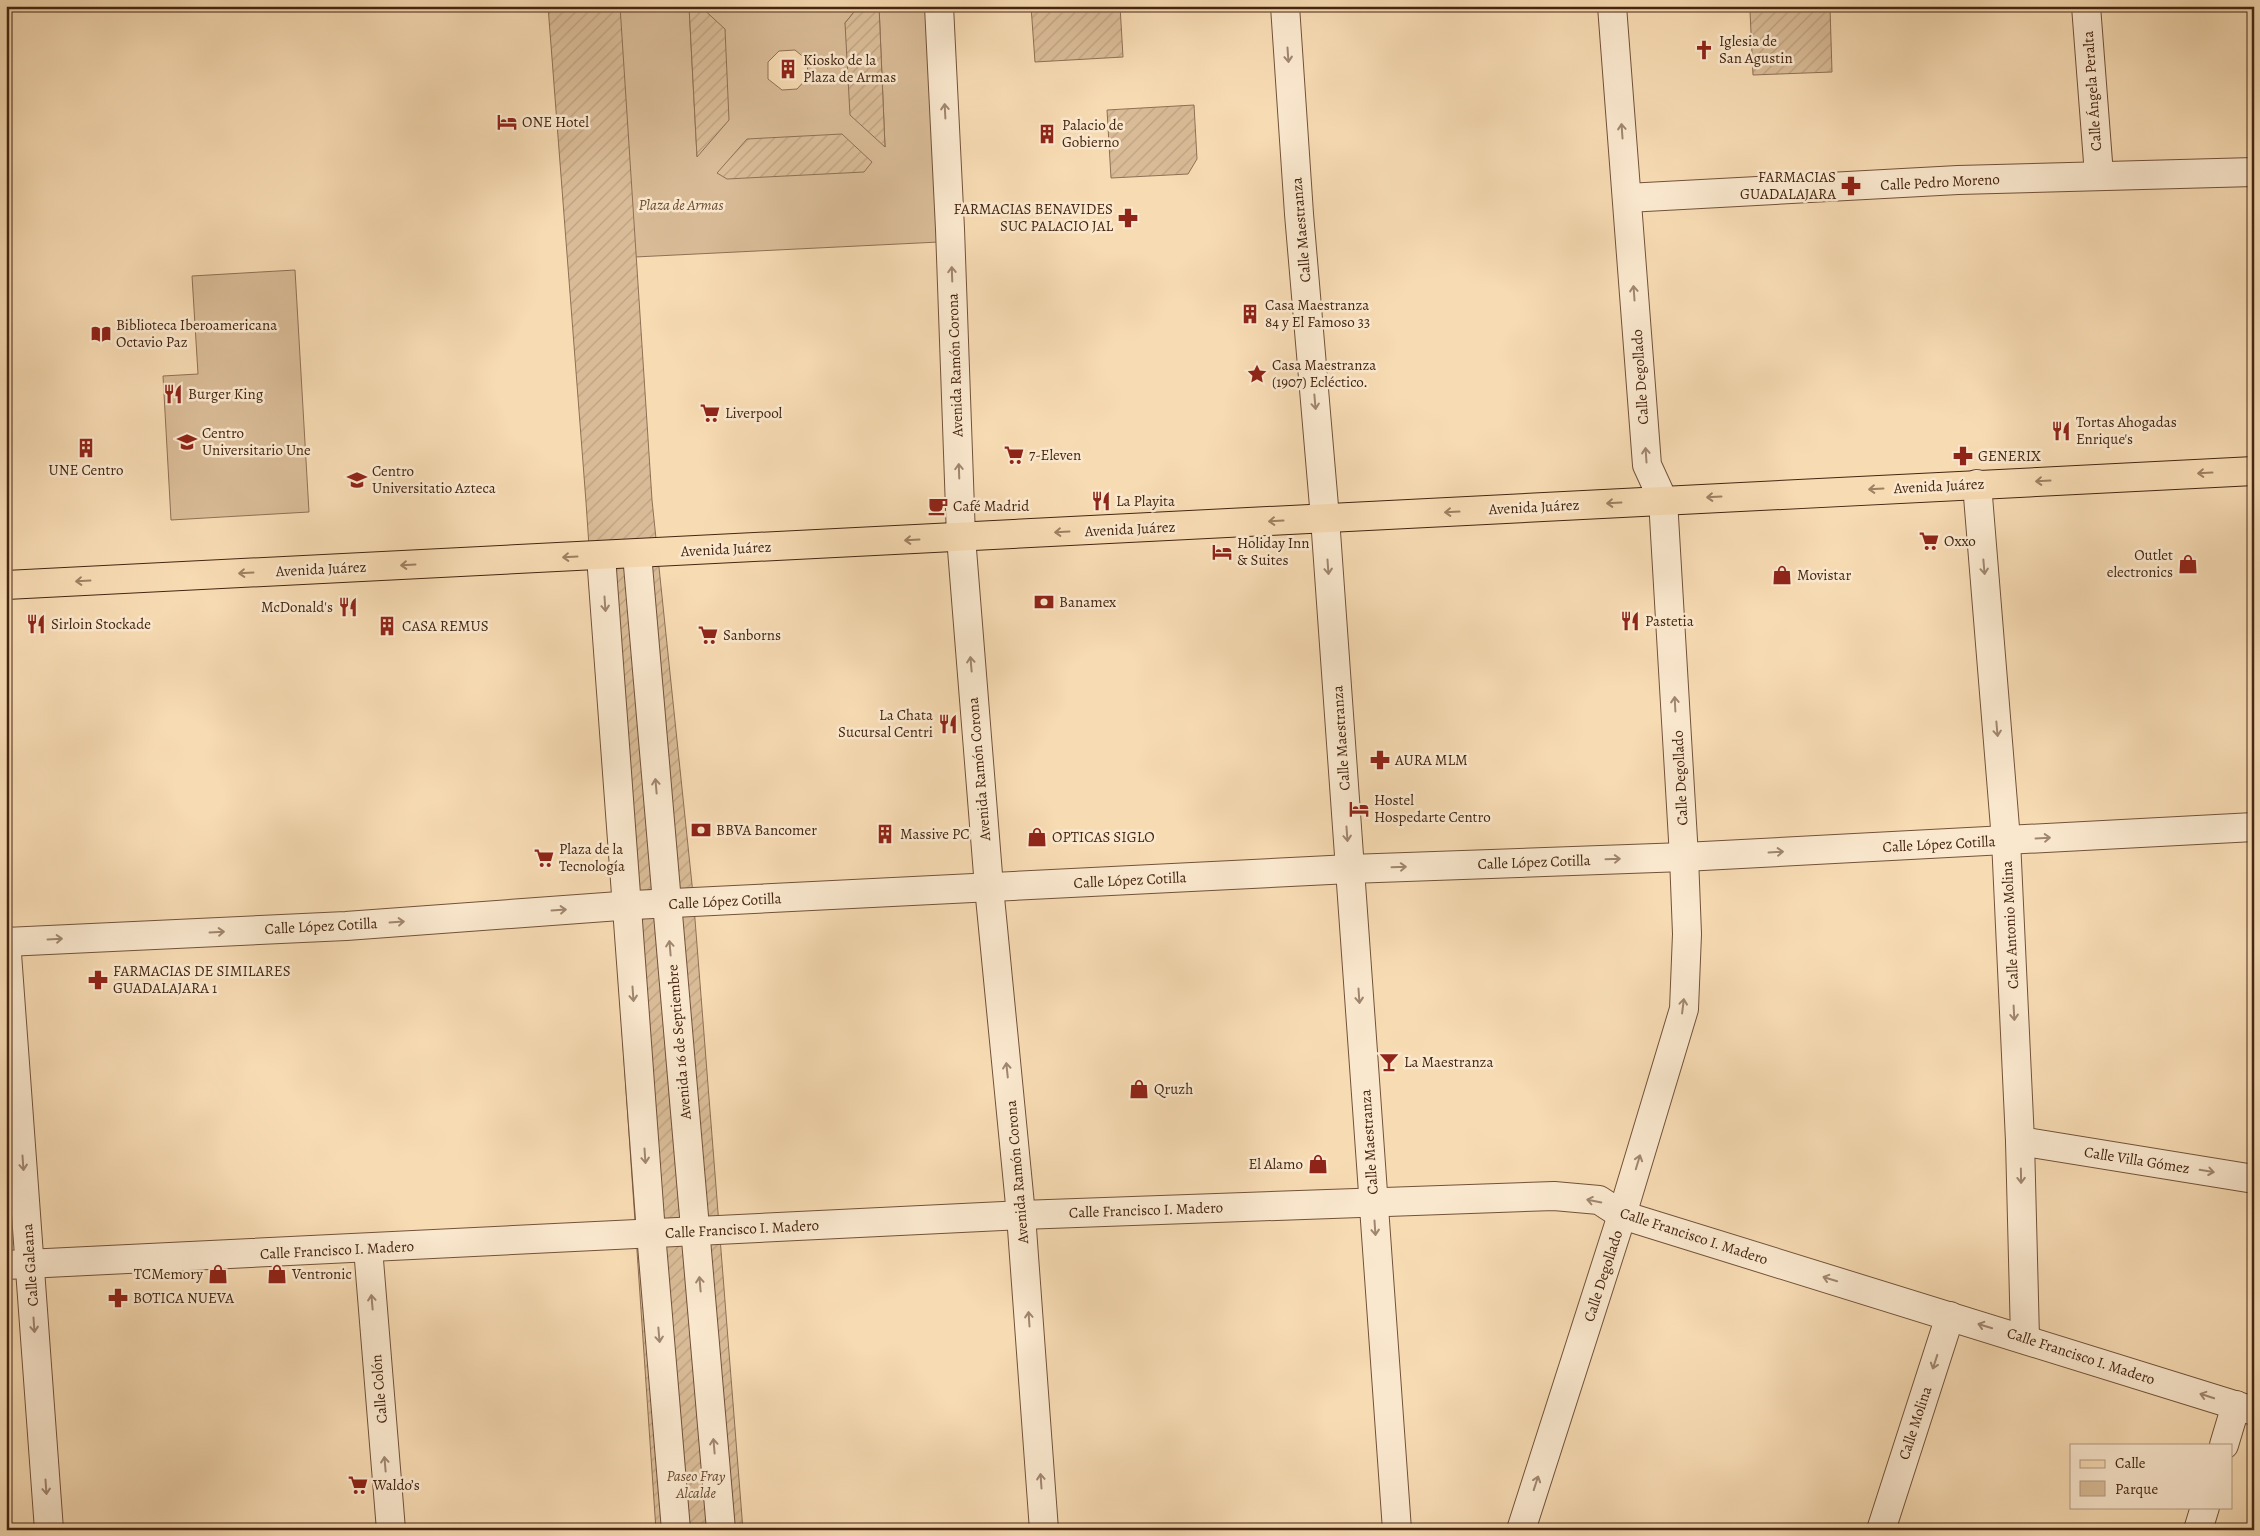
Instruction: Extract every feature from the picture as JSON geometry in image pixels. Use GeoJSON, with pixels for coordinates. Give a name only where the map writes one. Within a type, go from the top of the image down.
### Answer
{"type":"FeatureCollection","features":[{"type":"Feature","properties":{"kind":"main road","name":"Avenida Juárez"},"geometry":{"type":"LineString","coordinates":[[6,585],[2254,471]]}},
{"type":"Feature","properties":{"kind":"street","name":"Avenida Ramón Corona"},"geometry":{"type":"LineString","coordinates":[[939,6],[950,222],[961,537],[989,887],[1021,1215],[1044,1530]]}},
{"type":"Feature","properties":{"kind":"street","name":"Calle Maestranza"},"geometry":{"type":"LineString","coordinates":[[1284,6],[1325,518],[1397,1530]]}},
{"type":"Feature","properties":{"kind":"street","name":"Calle Degollado"},"geometry":{"type":"LineString","coordinates":[[1521,1530],[1622,1215],[1684,1009],[1687,934],[1684,857],[1663,500],[1647,464],[1612,6]]}},
{"type":"Feature","properties":{"kind":"street","name":"Calle Ángela Peralta"},"geometry":{"type":"LineString","coordinates":[[2086,6],[2099,175]]}},
{"type":"Feature","properties":{"kind":"street","name":"Calle Pedro Moreno"},"geometry":{"type":"LineString","coordinates":[[1627,198],[1958,180],[2254,172]]}},
{"type":"Feature","properties":{"kind":"street","name":"Calle Antonio Molina"},"geometry":{"type":"LineString","coordinates":[[1977,484],[2006,840],[2020,1142],[2025,1338]]}},
{"type":"Feature","properties":{"kind":"street","name":"Avenida 16 de Septiembre"},"geometry":{"type":"LineString","coordinates":[[636,554],[696,1232],[720,1530]]}},
{"type":"Feature","properties":{"kind":"street"},"geometry":{"type":"LineString","coordinates":[[601,556],[651,1233],[676,1530]]}},
{"type":"Feature","properties":{"kind":"street","name":"Calle López Cotilla"},"geometry":{"type":"LineString","coordinates":[[6,941],[346,926],[626,906],[989,887],[1350,869],[1684,857],[2254,827]]}},
{"type":"Feature","properties":{"kind":"street","name":"Calle Galeana"},"geometry":{"type":"LineString","coordinates":[[6,941],[18,1265],[49,1530]]}},
{"type":"Feature","properties":{"kind":"street","name":"Calle Villa Gómez"},"geometry":{"type":"LineString","coordinates":[[2020,1142],[2254,1179]]}},
{"type":"Feature","properties":{"kind":"street","name":"Calle Francisco I. Madero"},"geometry":{"type":"LineString","coordinates":[[18,1265],[1021,1215],[1554,1196],[1599,1200],[1622,1215],[2025,1338],[2245,1408]]}},
{"type":"Feature","properties":{"kind":"street","name":"Calle Colón"},"geometry":{"type":"LineString","coordinates":[[368,1248],[391,1530]]}},
{"type":"Feature","properties":{"kind":"street","name":"Calle Molina"},"geometry":{"type":"LineString","coordinates":[[1881,1530],[1950,1316]]}},
{"type":"Feature","properties":{"kind":"street"},"geometry":{"type":"LineString","coordinates":[[2225,1444],[2245,1408]]}},
{"type":"Feature","properties":{"kind":"street"},"geometry":{"type":"LineString","coordinates":[[2198,1530],[2205,1508]]}},
{"type":"Feature","properties":{"kind":"green space","name":"Paseo Fray Alcalde"},"geometry":{"type":"Polygon","coordinates":[[[548,6],[620,6],[652,500],[693,894],[743,1530],[656,1530],[586,502],[548,6]]]}},
{"type":"Feature","properties":{"kind":"green space","name":"Plaza de Armas"},"geometry":{"type":"Polygon","coordinates":[[[619,6],[689,6],[697,156],[725,30],[700,6],[728,6],[731,9],[774,6],[859,6],[845,23],[885,147],[879,6],[928,6],[939,242],[635,257],[619,6]],[[795,50],[779,51],[768,62],[768,79],[782,90],[797,89],[808,77],[807,60],[795,50]]]}},
{"type":"Feature","properties":{"kind":"green space"},"geometry":{"type":"Polygon","coordinates":[[[689,6],[700,6],[725,29],[729,120],[697,157],[689,6]]]}},
{"type":"Feature","properties":{"kind":"green space"},"geometry":{"type":"Polygon","coordinates":[[[859,6],[879,6],[885,147],[850,115],[845,23],[859,6]]]}},
{"type":"Feature","properties":{"kind":"green space"},"geometry":{"type":"Polygon","coordinates":[[[1031,6],[1120,6],[1123,57],[1035,62],[1031,6]]]}},
{"type":"Feature","properties":{"kind":"green space"},"geometry":{"type":"Polygon","coordinates":[[[1830,8],[1832,72],[1753,75],[1750,11],[1830,8]]]}},
{"type":"Feature","properties":{"kind":"green space"},"geometry":{"type":"Polygon","coordinates":[[[1194,105],[1197,159],[1188,174],[1111,178],[1107,110],[1194,105]]]}},
{"type":"Feature","properties":{"kind":"green space"},"geometry":{"type":"Polygon","coordinates":[[[842,134],[872,162],[864,172],[727,179],[717,173],[747,139],[842,134]]]}},
{"type":"Feature","properties":{"kind":"green space"},"geometry":{"type":"Polygon","coordinates":[[[295,270],[309,512],[171,520],[163,376],[198,374],[192,276],[295,270]]]}},
{"type":"Feature","properties":{"kind":"place","name":"Iglesia de San Agustin"},"geometry":{"type":"Point","coordinates":[1704,50]}},
{"type":"Feature","properties":{"kind":"place","name":"Kiosko de la Plaza de Armas"},"geometry":{"type":"Point","coordinates":[788,69]}},
{"type":"Feature","properties":{"kind":"place","name":"ONE Hotel"},"geometry":{"type":"Point","coordinates":[507,122]}},
{"type":"Feature","properties":{"kind":"place","name":"Palacio de Gobierno"},"geometry":{"type":"Point","coordinates":[1047,134]}},
{"type":"Feature","properties":{"kind":"place","name":"FARMACIAS GUADALAJARA"},"geometry":{"type":"Point","coordinates":[1851,186]}},
{"type":"Feature","properties":{"kind":"place","name":"FARMACIAS BENAVIDES SUC PALACIO JAL"},"geometry":{"type":"Point","coordinates":[1128,218]}},
{"type":"Feature","properties":{"kind":"place","name":"Casa Maestranza 84 y El Famoso 33"},"geometry":{"type":"Point","coordinates":[1250,314]}},
{"type":"Feature","properties":{"kind":"place","name":"Biblioteca Iberoamericana Octavio Paz"},"geometry":{"type":"Point","coordinates":[101,334]}},
{"type":"Feature","properties":{"kind":"place","name":"Casa Maestranza (1907) Ecléctico."},"geometry":{"type":"Point","coordinates":[1257,374]}},
{"type":"Feature","properties":{"kind":"place","name":"Burger King"},"geometry":{"type":"Point","coordinates":[173,394]}},
{"type":"Feature","properties":{"kind":"place","name":"Liverpool"},"geometry":{"type":"Point","coordinates":[710,413]}},
{"type":"Feature","properties":{"kind":"place","name":"Tortas Ahogadas Enrique's"},"geometry":{"type":"Point","coordinates":[2061,431]}},
{"type":"Feature","properties":{"kind":"place","name":"Centro Universitario Une"},"geometry":{"type":"Point","coordinates":[187,442]}},
{"type":"Feature","properties":{"kind":"place","name":"UNE Centro"},"geometry":{"type":"Point","coordinates":[86,448]}},
{"type":"Feature","properties":{"kind":"place","name":"7-Eleven"},"geometry":{"type":"Point","coordinates":[1014,455]}},
{"type":"Feature","properties":{"kind":"place","name":"GENERIX"},"geometry":{"type":"Point","coordinates":[1963,456]}},
{"type":"Feature","properties":{"kind":"place","name":"Centro Universitatio Azteca"},"geometry":{"type":"Point","coordinates":[357,480]}},
{"type":"Feature","properties":{"kind":"place","name":"La Playita"},"geometry":{"type":"Point","coordinates":[1101,501]}},
{"type":"Feature","properties":{"kind":"place","name":"Café Madrid"},"geometry":{"type":"Point","coordinates":[938,506]}},
{"type":"Feature","properties":{"kind":"place","name":"Oxxo"},"geometry":{"type":"Point","coordinates":[1929,541]}},
{"type":"Feature","properties":{"kind":"place","name":"Holiday Inn & Suites"},"geometry":{"type":"Point","coordinates":[1222,552]}},
{"type":"Feature","properties":{"kind":"place","name":"Outlet electronics"},"geometry":{"type":"Point","coordinates":[2188,564]}},
{"type":"Feature","properties":{"kind":"place","name":"Movistar"},"geometry":{"type":"Point","coordinates":[1782,575]}},
{"type":"Feature","properties":{"kind":"place","name":"Banamex"},"geometry":{"type":"Point","coordinates":[1044,602]}},
{"type":"Feature","properties":{"kind":"place","name":"McDonald's"},"geometry":{"type":"Point","coordinates":[348,607]}},
{"type":"Feature","properties":{"kind":"place","name":"Pastetia"},"geometry":{"type":"Point","coordinates":[1630,621]}},
{"type":"Feature","properties":{"kind":"place","name":"Sirloin Stockade"},"geometry":{"type":"Point","coordinates":[36,624]}},
{"type":"Feature","properties":{"kind":"place","name":"CASA REMUS"},"geometry":{"type":"Point","coordinates":[387,626]}},
{"type":"Feature","properties":{"kind":"place","name":"Sanborns"},"geometry":{"type":"Point","coordinates":[708,635]}},
{"type":"Feature","properties":{"kind":"place","name":"La Chata Sucursal Centri"},"geometry":{"type":"Point","coordinates":[948,724]}},
{"type":"Feature","properties":{"kind":"place","name":"AURA MLM"},"geometry":{"type":"Point","coordinates":[1380,760]}},
{"type":"Feature","properties":{"kind":"place","name":"Hostel Hospedarte Centro"},"geometry":{"type":"Point","coordinates":[1359,809]}},
{"type":"Feature","properties":{"kind":"place","name":"BBVA Bancomer"},"geometry":{"type":"Point","coordinates":[701,830]}},
{"type":"Feature","properties":{"kind":"place","name":"Massive PC"},"geometry":{"type":"Point","coordinates":[885,834]}},
{"type":"Feature","properties":{"kind":"place","name":"OPTICAS SIGLO"},"geometry":{"type":"Point","coordinates":[1037,837]}},
{"type":"Feature","properties":{"kind":"place","name":"Plaza de la Tecnología"},"geometry":{"type":"Point","coordinates":[544,858]}},
{"type":"Feature","properties":{"kind":"place","name":"FARMACIAS DE SIMILARES GUADALAJARA 1"},"geometry":{"type":"Point","coordinates":[98,980]}},
{"type":"Feature","properties":{"kind":"place","name":"La Maestranza"},"geometry":{"type":"Point","coordinates":[1389,1062]}},
{"type":"Feature","properties":{"kind":"place","name":"Qruzh"},"geometry":{"type":"Point","coordinates":[1139,1089]}},
{"type":"Feature","properties":{"kind":"place","name":"El Alamo"},"geometry":{"type":"Point","coordinates":[1318,1164]}},
{"type":"Feature","properties":{"kind":"place","name":"TCMemory"},"geometry":{"type":"Point","coordinates":[218,1274]}},
{"type":"Feature","properties":{"kind":"place","name":"Ventronic"},"geometry":{"type":"Point","coordinates":[277,1274]}},
{"type":"Feature","properties":{"kind":"place","name":"BOTICA NUEVA"},"geometry":{"type":"Point","coordinates":[118,1298]}},
{"type":"Feature","properties":{"kind":"place","name":"Waldo’s"},"geometry":{"type":"Point","coordinates":[358,1485]}}]}
